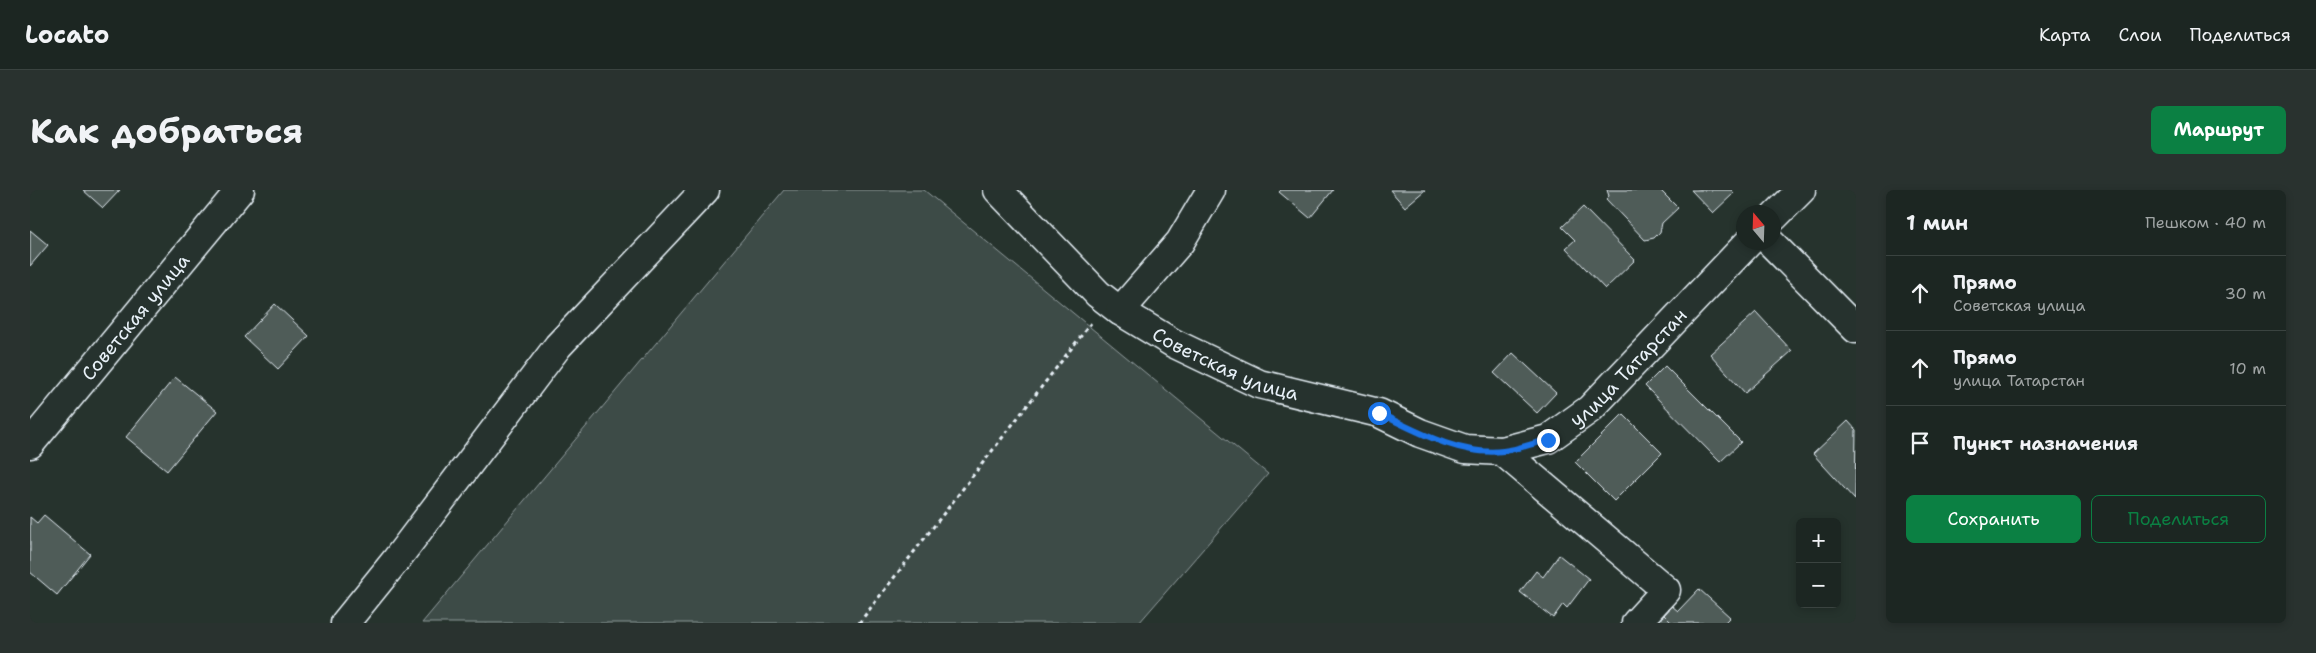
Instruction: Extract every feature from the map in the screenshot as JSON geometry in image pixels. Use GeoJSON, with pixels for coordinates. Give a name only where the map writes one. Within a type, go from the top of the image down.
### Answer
{"type":"FeatureCollection","features":[{"type":"Feature","properties":{"kind":"street","name":"Советская улица"},"geometry":{"type":"LineString","coordinates":[[30,444],[240,190]]}},
{"type":"Feature","properties":{"kind":"street"},"geometry":{"type":"LineString","coordinates":[[345,623],[396,560],[558,346],[705,190]]}},
{"type":"Feature","properties":{"kind":"street","name":"Советская улица"},"geometry":{"type":"LineString","coordinates":[[998,190],[1098,294],[1120,311],[1173,343],[1259,384],[1379,413],[1420,432],[1465,449],[1502,451]]}},
{"type":"Feature","properties":{"kind":"street"},"geometry":{"type":"LineString","coordinates":[[1120,311],[1180,242],[1211,190]]}},
{"type":"Feature","properties":{"kind":"street"},"geometry":{"type":"LineString","coordinates":[[1781,210],[1801,190]]}},
{"type":"Feature","properties":{"kind":"street","name":"улица Татарстан"},"geometry":{"type":"LineString","coordinates":[[1502,451],[1548,440],[1590,409],[1741,250]]}},
{"type":"Feature","properties":{"kind":"street"},"geometry":{"type":"LineString","coordinates":[[1778,250],[1856,329]]}},
{"type":"Feature","properties":{"kind":"street"},"geometry":{"type":"LineString","coordinates":[[1502,451],[1666,590],[1636,623]]}},
{"type":"Feature","properties":{"kind":"path"},"geometry":{"type":"LineString","coordinates":[[859,623],[1090,327],[1098,294]]}},
{"type":"Feature","properties":{"kind":"shaded area"},"geometry":{"type":"Polygon","coordinates":[[[784,190],[924,190],[1268,474],[1139,623],[422,623],[784,190]]]}},
{"type":"Feature","properties":{"kind":"building"},"geometry":{"type":"Polygon","coordinates":[[[83,190],[120,190],[103,208],[83,190]]]}},
{"type":"Feature","properties":{"kind":"building"},"geometry":{"type":"Polygon","coordinates":[[[1281,190],[1333,190],[1310,218],[1279,192],[1281,190]]]}},
{"type":"Feature","properties":{"kind":"building"},"geometry":{"type":"Polygon","coordinates":[[[1390,190],[1425,190],[1405,207],[1390,190]]]}},
{"type":"Feature","properties":{"kind":"building"},"geometry":{"type":"Polygon","coordinates":[[[1607,190],[1660,190],[1678,208],[1662,223],[1660,232],[1654,238],[1645,240],[1606,199],[1609,196],[1607,190]]]}},
{"type":"Feature","properties":{"kind":"building"},"geometry":{"type":"Polygon","coordinates":[[[1691,190],[1731,190],[1734,193],[1713,213],[1691,190]]]}},
{"type":"Feature","properties":{"kind":"building"},"geometry":{"type":"Polygon","coordinates":[[[1583,207],[1635,260],[1605,289],[1566,248],[1575,240],[1562,227],[1583,207]]]}},
{"type":"Feature","properties":{"kind":"building"},"geometry":{"type":"Polygon","coordinates":[[[30,230],[48,245],[30,266],[30,230]]]}},
{"type":"Feature","properties":{"kind":"building"},"geometry":{"type":"Polygon","coordinates":[[[275,304],[309,336],[278,369],[244,337],[275,304]]]}},
{"type":"Feature","properties":{"kind":"building"},"geometry":{"type":"Polygon","coordinates":[[[1756,312],[1792,351],[1745,393],[1710,354],[1756,312]]]}},
{"type":"Feature","properties":{"kind":"building"},"geometry":{"type":"Polygon","coordinates":[[[1513,353],[1556,393],[1537,413],[1494,373],[1513,353]]]}},
{"type":"Feature","properties":{"kind":"building"},"geometry":{"type":"Polygon","coordinates":[[[1665,366],[1741,442],[1720,462],[1645,386],[1665,366]]]}},
{"type":"Feature","properties":{"kind":"building"},"geometry":{"type":"Polygon","coordinates":[[[175,377],[217,411],[167,471],[126,437],[175,377]]]}},
{"type":"Feature","properties":{"kind":"building"},"geometry":{"type":"Polygon","coordinates":[[[1623,414],[1662,453],[1614,501],[1575,462],[1623,414]]]}},
{"type":"Feature","properties":{"kind":"building"},"geometry":{"type":"Polygon","coordinates":[[[1848,421],[1856,430],[1855,500],[1813,454],[1848,421]]]}},
{"type":"Feature","properties":{"kind":"building"},"geometry":{"type":"Polygon","coordinates":[[[44,515],[90,554],[57,595],[30,572],[30,517],[37,523],[44,515]]]}},
{"type":"Feature","properties":{"kind":"building"},"geometry":{"type":"Polygon","coordinates":[[[1559,555],[1589,579],[1567,608],[1563,604],[1553,618],[1520,592],[1536,571],[1543,577],[1559,555]]]}},
{"type":"Feature","properties":{"kind":"building"},"geometry":{"type":"Polygon","coordinates":[[[1699,589],[1730,617],[1724,623],[1672,623],[1664,615],[1672,606],[1678,611],[1699,589]]]}},
{"type":"Feature","properties":{"kind":"building"},"geometry":{"type":"Polygon","coordinates":[[[1664,615],[1672,623],[1657,623],[1664,615]]]}},
{"type":"Feature","properties":{"kind":"route"},"geometry":{"type":"LineString","coordinates":[[1379,413],[1420,432],[1465,449],[1502,451],[1548,440]]}}]}
